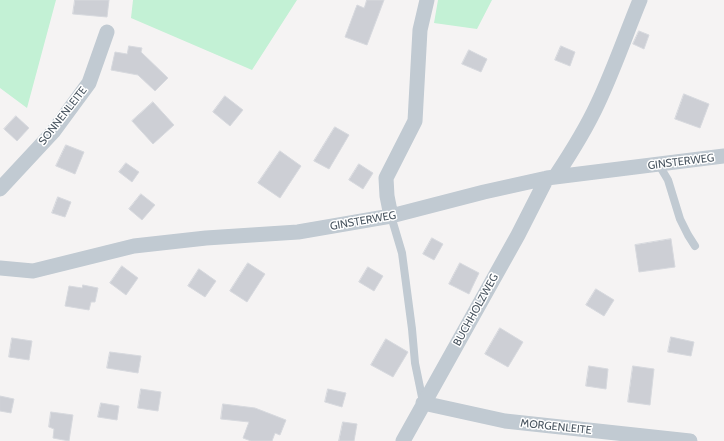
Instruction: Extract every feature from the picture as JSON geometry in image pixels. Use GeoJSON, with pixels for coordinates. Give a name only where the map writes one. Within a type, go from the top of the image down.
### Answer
{"type":"FeatureCollection","features":[{"type":"Feature","properties":{"kind":"street"},"geometry":{"type":"LineString","coordinates":[[391,216],[387,196],[386,178],[415,122],[420,30],[427,0]]}},
{"type":"Feature","properties":{"kind":"street","name":"BUCHHOLZWEG"},"geometry":{"type":"LineString","coordinates":[[403,441],[423,403],[551,178],[577,144],[598,104],[640,0]]}},
{"type":"Feature","properties":{"kind":"street","name":"SONNENLEITE"},"geometry":{"type":"LineString","coordinates":[[0,189],[53,132],[89,83],[107,32]]}},
{"type":"Feature","properties":{"kind":"street","name":"GINSTERWEG"},"geometry":{"type":"LineString","coordinates":[[0,268],[33,271],[134,246],[206,238],[298,232],[391,216],[484,192],[551,178],[724,156]]}},
{"type":"Feature","properties":{"kind":"street","name":"MORGENLEITE"},"geometry":{"type":"LineString","coordinates":[[423,403],[505,421],[690,441]]}},
{"type":"Feature","properties":{"kind":"lane"},"geometry":{"type":"LineString","coordinates":[[658,165],[668,180],[680,219],[688,235],[696,246]]}},
{"type":"Feature","properties":{"kind":"lane"},"geometry":{"type":"LineString","coordinates":[[391,216],[402,253],[415,363],[423,403]]}},
{"type":"Feature","properties":{"kind":"green space"},"geometry":{"type":"Polygon","coordinates":[[[0,0],[56,0],[27,108],[0,88],[0,0]]]}},
{"type":"Feature","properties":{"kind":"green space"},"geometry":{"type":"Polygon","coordinates":[[[133,0],[297,0],[252,70],[131,18],[133,0]]]}},
{"type":"Feature","properties":{"kind":"green space"},"geometry":{"type":"Polygon","coordinates":[[[438,0],[492,0],[477,29],[434,23],[438,0]]]}},
{"type":"Feature","properties":{"kind":"building"},"geometry":{"type":"Polygon","coordinates":[[[75,0],[109,0],[107,17],[73,14],[75,0]]]}},
{"type":"Feature","properties":{"kind":"building"},"geometry":{"type":"Polygon","coordinates":[[[367,0],[384,0],[367,45],[345,37],[357,5],[364,8],[367,0]]]}},
{"type":"Feature","properties":{"kind":"building"},"geometry":{"type":"Polygon","coordinates":[[[639,31],[649,35],[644,49],[633,44],[639,31]]]}},
{"type":"Feature","properties":{"kind":"building"},"geometry":{"type":"Polygon","coordinates":[[[129,46],[142,48],[141,52],[168,78],[155,91],[138,75],[111,70],[115,52],[127,54],[129,46]]]}},
{"type":"Feature","properties":{"kind":"building"},"geometry":{"type":"Polygon","coordinates":[[[561,46],[575,52],[570,66],[555,60],[561,46]]]}},
{"type":"Feature","properties":{"kind":"building"},"geometry":{"type":"Polygon","coordinates":[[[469,50],[487,59],[481,72],[462,64],[469,50]]]}},
{"type":"Feature","properties":{"kind":"building"},"geometry":{"type":"Polygon","coordinates":[[[684,94],[709,104],[700,128],[675,119],[684,94]]]}},
{"type":"Feature","properties":{"kind":"building"},"geometry":{"type":"Polygon","coordinates":[[[225,96],[243,110],[230,126],[213,112],[225,96]]]}},
{"type":"Feature","properties":{"kind":"building"},"geometry":{"type":"Polygon","coordinates":[[[153,102],[174,125],[153,144],[132,121],[153,102]]]}},
{"type":"Feature","properties":{"kind":"building"},"geometry":{"type":"Polygon","coordinates":[[[16,116],[29,128],[17,141],[4,129],[16,116]]]}},
{"type":"Feature","properties":{"kind":"building"},"geometry":{"type":"Polygon","coordinates":[[[335,127],[349,135],[329,169],[314,161],[335,127]]]}},
{"type":"Feature","properties":{"kind":"building"},"geometry":{"type":"Polygon","coordinates":[[[66,145],[84,152],[75,174],[56,166],[66,145]]]}},
{"type":"Feature","properties":{"kind":"building"},"geometry":{"type":"Polygon","coordinates":[[[280,151],[301,166],[280,198],[258,183],[280,151]]]}},
{"type":"Feature","properties":{"kind":"building"},"geometry":{"type":"Polygon","coordinates":[[[126,163],[139,172],[132,182],[119,172],[126,163]]]}},
{"type":"Feature","properties":{"kind":"building"},"geometry":{"type":"Polygon","coordinates":[[[359,164],[373,173],[363,189],[349,180],[359,164]]]}},
{"type":"Feature","properties":{"kind":"building"},"geometry":{"type":"Polygon","coordinates":[[[141,194],[155,205],[142,220],[129,209],[141,194]]]}},
{"type":"Feature","properties":{"kind":"building"},"geometry":{"type":"Polygon","coordinates":[[[58,197],[71,202],[65,217],[52,213],[58,197]]]}},
{"type":"Feature","properties":{"kind":"building"},"geometry":{"type":"Polygon","coordinates":[[[432,238],[443,244],[434,260],[423,254],[432,238]]]}},
{"type":"Feature","properties":{"kind":"building"},"geometry":{"type":"Polygon","coordinates":[[[671,239],[675,267],[639,272],[635,245],[671,239]]]}},
{"type":"Feature","properties":{"kind":"building"},"geometry":{"type":"Polygon","coordinates":[[[248,263],[265,274],[247,302],[230,291],[248,263]]]}},
{"type":"Feature","properties":{"kind":"building"},"geometry":{"type":"Polygon","coordinates":[[[460,263],[479,273],[469,294],[449,284],[460,263]]]}},
{"type":"Feature","properties":{"kind":"building"},"geometry":{"type":"Polygon","coordinates":[[[122,266],[138,278],[126,295],[110,283],[122,266]]]}},
{"type":"Feature","properties":{"kind":"building"},"geometry":{"type":"Polygon","coordinates":[[[368,267],[383,276],[374,291],[359,282],[368,267]]]}},
{"type":"Feature","properties":{"kind":"building"},"geometry":{"type":"Polygon","coordinates":[[[199,269],[216,281],[205,297],[188,286],[199,269]]]}},
{"type":"Feature","properties":{"kind":"building"},"geometry":{"type":"Polygon","coordinates":[[[83,285],[98,288],[95,302],[91,302],[89,310],[65,306],[69,286],[82,288],[83,285]]]}},
{"type":"Feature","properties":{"kind":"building"},"geometry":{"type":"Polygon","coordinates":[[[596,289],[614,300],[604,316],[586,305],[596,289]]]}},
{"type":"Feature","properties":{"kind":"building"},"geometry":{"type":"Polygon","coordinates":[[[500,328],[523,342],[508,367],[485,354],[500,328]]]}},
{"type":"Feature","properties":{"kind":"building"},"geometry":{"type":"Polygon","coordinates":[[[671,337],[694,342],[691,356],[668,352],[671,337]]]}},
{"type":"Feature","properties":{"kind":"building"},"geometry":{"type":"Polygon","coordinates":[[[12,338],[32,341],[29,360],[9,357],[12,338]]]}},
{"type":"Feature","properties":{"kind":"building"},"geometry":{"type":"Polygon","coordinates":[[[386,339],[408,352],[393,377],[371,365],[386,339]]]}},
{"type":"Feature","properties":{"kind":"building"},"geometry":{"type":"Polygon","coordinates":[[[110,352],[141,356],[138,373],[107,368],[110,352]]]}},
{"type":"Feature","properties":{"kind":"building"},"geometry":{"type":"Polygon","coordinates":[[[589,366],[608,369],[606,389],[586,386],[589,366]]]}},
{"type":"Feature","properties":{"kind":"building"},"geometry":{"type":"Polygon","coordinates":[[[633,366],[654,369],[650,405],[628,402],[633,366]]]}},
{"type":"Feature","properties":{"kind":"building"},"geometry":{"type":"Polygon","coordinates":[[[141,389],[161,392],[158,411],[138,408],[141,389]]]}},
{"type":"Feature","properties":{"kind":"building"},"geometry":{"type":"Polygon","coordinates":[[[328,389],[346,393],[342,407],[325,402],[328,389]]]}},
{"type":"Feature","properties":{"kind":"building"},"geometry":{"type":"Polygon","coordinates":[[[0,396],[14,399],[11,413],[0,411],[0,396]]]}},
{"type":"Feature","properties":{"kind":"building"},"geometry":{"type":"Polygon","coordinates":[[[101,403],[119,406],[117,420],[98,417],[101,403]]]}},
{"type":"Feature","properties":{"kind":"building"},"geometry":{"type":"Polygon","coordinates":[[[223,404],[255,408],[286,420],[280,435],[275,433],[272,441],[251,441],[243,438],[249,422],[221,419],[223,404]]]}},
{"type":"Feature","properties":{"kind":"building"},"geometry":{"type":"Polygon","coordinates":[[[51,412],[73,415],[69,441],[53,438],[54,429],[49,427],[51,412]]]}},
{"type":"Feature","properties":{"kind":"building"},"geometry":{"type":"Polygon","coordinates":[[[343,422],[357,424],[354,441],[339,441],[343,422]]]}}]}
